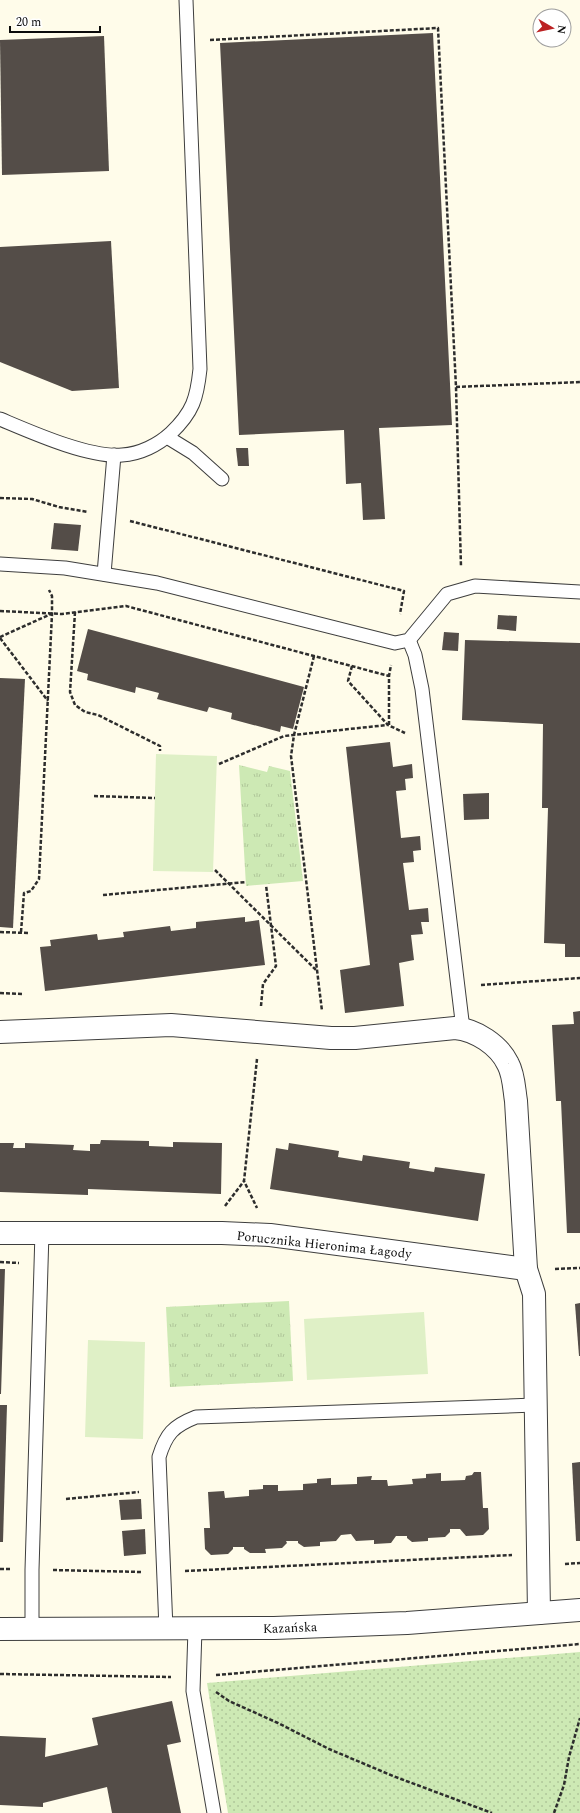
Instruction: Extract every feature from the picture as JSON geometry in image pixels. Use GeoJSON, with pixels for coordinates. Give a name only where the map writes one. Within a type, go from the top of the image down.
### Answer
{"type":"FeatureCollection","features":[{"type":"Feature","properties":{"kind":"street"},"geometry":{"type":"LineString","coordinates":[[0,1032],[171,1025],[343,1038],[455,1028],[463,1029],[476,1034],[495,1047],[503,1055],[512,1074],[516,1101],[526,1269],[534,1294],[539,1613]]}},
{"type":"Feature","properties":{"kind":"street","name":"Porucznika Hieronima Łagody"},"geometry":{"type":"LineString","coordinates":[[0,1233],[214,1233],[270,1235],[526,1269]]}},
{"type":"Feature","properties":{"kind":"street","name":"Kazańska"},"geometry":{"type":"LineString","coordinates":[[0,1629],[274,1628],[406,1623],[580,1610]]}},
{"type":"Feature","properties":{"kind":"lane"},"geometry":{"type":"LineString","coordinates":[[0,419],[70,446],[101,454],[122,456],[142,451],[167,437],[182,423],[191,409],[198,393],[200,368],[186,0]]}},
{"type":"Feature","properties":{"kind":"lane"},"geometry":{"type":"LineString","coordinates":[[167,437],[193,453],[222,479]]}},
{"type":"Feature","properties":{"kind":"lane"},"geometry":{"type":"LineString","coordinates":[[104,574],[114,455]]}},
{"type":"Feature","properties":{"kind":"lane"},"geometry":{"type":"LineString","coordinates":[[0,564],[65,568],[157,583],[395,643],[409,640],[446,594],[462,589],[475,586],[580,592]]}},
{"type":"Feature","properties":{"kind":"lane"},"geometry":{"type":"LineString","coordinates":[[409,640],[415,655],[422,689],[463,1029]]}},
{"type":"Feature","properties":{"kind":"lane"},"geometry":{"type":"LineString","coordinates":[[32,1630],[32,1570],[42,1232]]}},
{"type":"Feature","properties":{"kind":"lane"},"geometry":{"type":"LineString","coordinates":[[166,1628],[159,1457],[164,1442],[171,1431],[182,1423],[196,1417],[535,1405]]}},
{"type":"Feature","properties":{"kind":"lane"},"geometry":{"type":"LineString","coordinates":[[195,1628],[193,1691],[214,1813]]}},
{"type":"Feature","properties":{"kind":"path"},"geometry":{"type":"LineString","coordinates":[[204,40],[438,28],[456,386],[462,589]]}},
{"type":"Feature","properties":{"kind":"path"},"geometry":{"type":"LineString","coordinates":[[456,386],[580,382]]}},
{"type":"Feature","properties":{"kind":"path"},"geometry":{"type":"LineString","coordinates":[[0,498],[32,498],[59,507],[109,516],[404,591],[389,676],[388,726]]}},
{"type":"Feature","properties":{"kind":"path"},"geometry":{"type":"LineString","coordinates":[[21,932],[24,893],[31,891],[39,879],[52,614],[52,596],[45,584]]}},
{"type":"Feature","properties":{"kind":"path"},"geometry":{"type":"LineString","coordinates":[[0,611],[52,614],[126,606],[389,676]]}},
{"type":"Feature","properties":{"kind":"path"},"geometry":{"type":"LineString","coordinates":[[75,612],[70,692],[75,705],[85,712],[98,715],[160,746],[160,751]]}},
{"type":"Feature","properties":{"kind":"path"},"geometry":{"type":"LineString","coordinates":[[48,701],[0,637],[52,614]]}},
{"type":"Feature","properties":{"kind":"path"},"geometry":{"type":"LineString","coordinates":[[314,656],[294,735],[291,756],[323,1015]]}},
{"type":"Feature","properties":{"kind":"path"},"geometry":{"type":"LineString","coordinates":[[352,666],[348,681],[388,726]]}},
{"type":"Feature","properties":{"kind":"path"},"geometry":{"type":"LineString","coordinates":[[219,764],[284,736],[388,726],[409,734]]}},
{"type":"Feature","properties":{"kind":"path"},"geometry":{"type":"LineString","coordinates":[[94,796],[155,798]]}},
{"type":"Feature","properties":{"kind":"path"},"geometry":{"type":"LineString","coordinates":[[215,870],[317,971]]}},
{"type":"Feature","properties":{"kind":"path"},"geometry":{"type":"LineString","coordinates":[[103,895],[246,882]]}},
{"type":"Feature","properties":{"kind":"path"},"geometry":{"type":"LineString","coordinates":[[0,932],[28,933]]}},
{"type":"Feature","properties":{"kind":"path"},"geometry":{"type":"LineString","coordinates":[[458,987],[580,978]]}},
{"type":"Feature","properties":{"kind":"path"},"geometry":{"type":"LineString","coordinates":[[0,993],[24,994]]}},
{"type":"Feature","properties":{"kind":"path"},"geometry":{"type":"LineString","coordinates":[[223,1209],[244,1182]]}},
{"type":"Feature","properties":{"kind":"path"},"geometry":{"type":"LineString","coordinates":[[66,1499],[160,1491]]}},
{"type":"Feature","properties":{"kind":"path"},"geometry":{"type":"LineString","coordinates":[[0,1569],[164,1572],[514,1555],[514,1547]]}},
{"type":"Feature","properties":{"kind":"path"},"geometry":{"type":"LineString","coordinates":[[538,1566],[580,1563]]}},
{"type":"Feature","properties":{"kind":"path"},"geometry":{"type":"LineString","coordinates":[[0,1674],[194,1677],[580,1644]]}},
{"type":"Feature","properties":{"kind":"path"},"geometry":{"type":"LineString","coordinates":[[194,1677],[229,1701],[278,1722],[329,1749],[393,1776],[492,1813]]}},
{"type":"Feature","properties":{"kind":"path"},"geometry":{"type":"LineString","coordinates":[[554,1813],[564,1785],[569,1756],[580,1718]]}},
{"type":"Feature","properties":{"kind":"green space"},"geometry":{"type":"Polygon","coordinates":[[[156,754],[217,756],[213,872],[153,871],[156,754]]]}},
{"type":"Feature","properties":{"kind":"green space"},"geometry":{"type":"Polygon","coordinates":[[[239,765],[267,772],[269,766],[290,771],[303,881],[246,886],[239,765]]]}},
{"type":"Feature","properties":{"kind":"green space"},"geometry":{"type":"Polygon","coordinates":[[[289,1301],[293,1381],[170,1387],[166,1307],[289,1301]]]}},
{"type":"Feature","properties":{"kind":"green space"},"geometry":{"type":"Polygon","coordinates":[[[424,1312],[428,1374],[307,1380],[304,1319],[424,1312]]]}},
{"type":"Feature","properties":{"kind":"green space"},"geometry":{"type":"Polygon","coordinates":[[[88,1340],[145,1342],[143,1439],[85,1437],[88,1340]]]}},
{"type":"Feature","properties":{"kind":"green space"},"geometry":{"type":"Polygon","coordinates":[[[580,1652],[580,1813],[228,1813],[207,1683],[580,1652]]]}},
{"type":"Feature","properties":{"kind":"building"},"geometry":{"type":"Polygon","coordinates":[[[433,33],[452,425],[379,428],[385,519],[363,520],[361,483],[346,484],[344,430],[239,435],[220,43],[433,33]]]}},
{"type":"Feature","properties":{"kind":"building"},"geometry":{"type":"Polygon","coordinates":[[[104,36],[109,171],[2,175],[0,40],[104,36]]]}},
{"type":"Feature","properties":{"kind":"building"},"geometry":{"type":"Polygon","coordinates":[[[111,241],[119,388],[72,391],[0,362],[0,247],[111,241]]]}},
{"type":"Feature","properties":{"kind":"building"},"geometry":{"type":"Polygon","coordinates":[[[236,448],[248,448],[249,466],[238,466],[236,448]]]}},
{"type":"Feature","properties":{"kind":"building"},"geometry":{"type":"Polygon","coordinates":[[[54,523],[81,525],[78,551],[51,549],[54,523]]]}},
{"type":"Feature","properties":{"kind":"building"},"geometry":{"type":"Polygon","coordinates":[[[498,615],[517,616],[516,631],[497,629],[498,615]]]}},
{"type":"Feature","properties":{"kind":"building"},"geometry":{"type":"Polygon","coordinates":[[[88,629],[304,687],[293,729],[281,726],[280,732],[231,719],[232,713],[209,707],[207,712],[157,699],[159,693],[136,687],[135,693],[87,680],[88,674],[77,671],[88,629]]]}},
{"type":"Feature","properties":{"kind":"building"},"geometry":{"type":"Polygon","coordinates":[[[444,632],[459,633],[458,651],[442,650],[444,632]]]}},
{"type":"Feature","properties":{"kind":"building"},"geometry":{"type":"Polygon","coordinates":[[[465,640],[580,643],[580,957],[565,957],[565,944],[544,943],[548,808],[542,808],[543,724],[462,720],[465,640]]]}},
{"type":"Feature","properties":{"kind":"building"},"geometry":{"type":"Polygon","coordinates":[[[0,678],[25,679],[13,928],[0,927],[0,678]]]}},
{"type":"Feature","properties":{"kind":"building"},"geometry":{"type":"Polygon","coordinates":[[[390,742],[393,767],[412,764],[413,778],[405,779],[406,790],[396,791],[401,838],[420,836],[421,850],[413,851],[414,862],[403,863],[409,910],[428,908],[429,922],[421,922],[423,934],[411,935],[414,960],[399,963],[404,1006],[345,1013],[340,970],[370,965],[346,747],[390,742]]]}},
{"type":"Feature","properties":{"kind":"building"},"geometry":{"type":"Polygon","coordinates":[[[489,793],[489,819],[464,820],[463,794],[489,793]]]}},
{"type":"Feature","properties":{"kind":"building"},"geometry":{"type":"Polygon","coordinates":[[[245,917],[245,922],[259,920],[265,965],[45,991],[40,947],[51,946],[50,940],[97,934],[98,940],[124,937],[123,932],[170,926],[171,931],[196,928],[196,922],[245,917]]]}},
{"type":"Feature","properties":{"kind":"building"},"geometry":{"type":"Polygon","coordinates":[[[580,1011],[580,1233],[567,1233],[561,1101],[556,1101],[552,1025],[574,1024],[573,1012],[580,1011]]]}},
{"type":"Feature","properties":{"kind":"building"},"geometry":{"type":"Polygon","coordinates":[[[101,1140],[149,1141],[149,1146],[173,1147],[173,1142],[222,1143],[221,1194],[88,1189],[88,1195],[0,1192],[0,1143],[14,1143],[13,1148],[25,1148],[25,1143],[74,1145],[73,1150],[90,1151],[90,1144],[100,1144],[101,1140]]]}},
{"type":"Feature","properties":{"kind":"building"},"geometry":{"type":"Polygon","coordinates":[[[289,1143],[339,1151],[338,1157],[362,1161],[363,1155],[410,1162],[409,1168],[434,1172],[435,1167],[485,1174],[478,1221],[270,1189],[276,1148],[288,1150],[289,1143]]]}},
{"type":"Feature","properties":{"kind":"building"},"geometry":{"type":"Polygon","coordinates":[[[0,1269],[5,1269],[1,1394],[0,1394],[0,1269]]]}},
{"type":"Feature","properties":{"kind":"building"},"geometry":{"type":"Polygon","coordinates":[[[580,1303],[580,1356],[579,1356],[575,1304],[580,1303]]]}},
{"type":"Feature","properties":{"kind":"building"},"geometry":{"type":"Polygon","coordinates":[[[0,1405],[7,1405],[3,1542],[0,1542],[0,1405]]]}},
{"type":"Feature","properties":{"kind":"building"},"geometry":{"type":"Polygon","coordinates":[[[580,1462],[580,1541],[576,1541],[572,1463],[580,1462]]]}},
{"type":"Feature","properties":{"kind":"building"},"geometry":{"type":"Polygon","coordinates":[[[474,1472],[481,1472],[483,1508],[488,1508],[489,1529],[483,1535],[466,1536],[460,1529],[450,1529],[450,1532],[445,1537],[428,1538],[428,1541],[412,1542],[407,1538],[407,1536],[396,1536],[391,1543],[374,1544],[374,1540],[356,1541],[351,1534],[341,1535],[336,1541],[320,1542],[320,1546],[304,1547],[298,1543],[298,1541],[286,1541],[287,1543],[282,1548],[265,1549],[266,1553],[250,1553],[244,1549],[244,1547],[233,1547],[228,1554],[211,1555],[205,1549],[204,1528],[210,1528],[208,1492],[224,1491],[225,1498],[249,1496],[249,1490],[263,1489],[263,1485],[278,1485],[278,1491],[303,1490],[303,1484],[317,1483],[317,1479],[331,1478],[331,1485],[357,1484],[357,1477],[372,1476],[371,1480],[387,1480],[388,1486],[413,1484],[412,1479],[426,1478],[426,1474],[441,1473],[441,1481],[465,1480],[466,1476],[472,1475],[474,1472]]]}},
{"type":"Feature","properties":{"kind":"building"},"geometry":{"type":"Polygon","coordinates":[[[141,1499],[142,1519],[121,1520],[119,1500],[141,1499]]]}},
{"type":"Feature","properties":{"kind":"building"},"geometry":{"type":"Polygon","coordinates":[[[145,1529],[146,1554],[124,1556],[122,1531],[145,1529]]]}},
{"type":"Feature","properties":{"kind":"building"},"geometry":{"type":"Polygon","coordinates":[[[172,1701],[181,1742],[167,1745],[181,1813],[112,1813],[107,1787],[43,1803],[43,1807],[0,1805],[0,1736],[46,1738],[45,1757],[98,1745],[92,1718],[172,1701]]]}}]}
